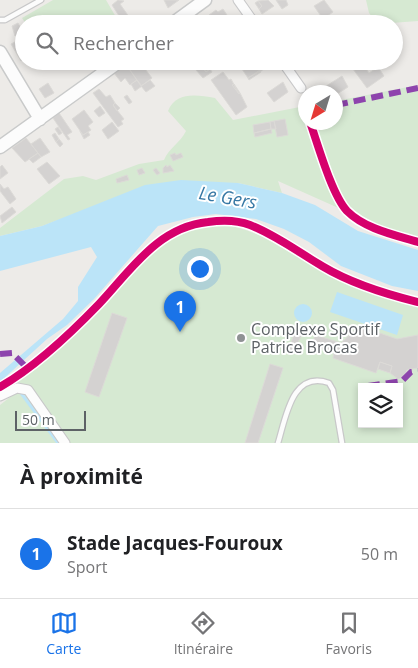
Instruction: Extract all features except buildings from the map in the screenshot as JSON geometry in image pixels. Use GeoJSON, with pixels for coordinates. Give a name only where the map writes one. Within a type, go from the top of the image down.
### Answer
{"type":"FeatureCollection","features":[{"type":"Feature","properties":{"kind":"street"},"geometry":{"type":"LineString","coordinates":[[184,15],[205,0]]}},
{"type":"Feature","properties":{"kind":"street"},"geometry":{"type":"LineString","coordinates":[[238,0],[249,15]]}},
{"type":"Feature","properties":{"kind":"street"},"geometry":{"type":"LineString","coordinates":[[0,52],[40,119]]}},
{"type":"Feature","properties":{"kind":"street"},"geometry":{"type":"LineString","coordinates":[[0,147],[108,70]]}},
{"type":"Feature","properties":{"kind":"street"},"geometry":{"type":"LineString","coordinates":[[288,70],[299,85]]}},
{"type":"Feature","properties":{"kind":"street"},"geometry":{"type":"LineString","coordinates":[[0,396],[17,388],[28,390],[65,443]]}},
{"type":"Feature","properties":{"kind":"lane"},"geometry":{"type":"LineString","coordinates":[[0,20],[5,20],[41,0]]}},
{"type":"Feature","properties":{"kind":"lane"},"geometry":{"type":"LineString","coordinates":[[278,443],[296,390],[304,382],[316,380],[329,384],[333,390],[342,443]]}},
{"type":"Feature","properties":{"kind":"green space"},"geometry":{"type":"Polygon","coordinates":[[[53,0],[106,0],[115,15],[27,15],[53,0]]]}},
{"type":"Feature","properties":{"kind":"green space"},"geometry":{"type":"Polygon","coordinates":[[[366,0],[418,0],[418,21],[403,22],[403,15],[371,15],[366,0]]]}},
{"type":"Feature","properties":{"kind":"green space"},"geometry":{"type":"Polygon","coordinates":[[[418,85],[418,238],[381,227],[278,181],[282,193],[238,183],[91,208],[42,226],[0,236],[0,228],[64,179],[83,176],[96,180],[139,164],[164,160],[186,131],[168,111],[176,100],[182,97],[201,96],[215,98],[233,120],[298,107],[298,130],[343,130],[343,100],[418,85]]]}},
{"type":"Feature","properties":{"kind":"green space","name":"Complexe Sportif Patrice Brocas"},"geometry":{"type":"Polygon","coordinates":[[[220,224],[237,227],[269,240],[354,285],[418,307],[418,443],[0,443],[0,405],[14,394],[19,379],[91,315],[153,252],[181,234],[220,224]]]}},
{"type":"Feature","properties":{"kind":"water","name":"Le Gers"},"geometry":{"type":"Polygon","coordinates":[[[181,180],[238,183],[282,193],[315,205],[358,231],[418,250],[418,291],[392,286],[341,266],[309,242],[284,229],[256,219],[216,214],[193,217],[158,226],[94,299],[67,325],[47,339],[0,382],[0,373],[63,319],[78,301],[78,287],[97,257],[91,247],[0,271],[0,236],[42,226],[145,185],[181,180]]]}},
{"type":"Feature","properties":{"kind":"water"},"geometry":{"type":"Polygon","coordinates":[[[337,292],[403,315],[397,335],[330,312],[337,292]]]}},
{"type":"Feature","properties":{"kind":"water"},"geometry":{"type":"Polygon","coordinates":[[[303,304],[309,307],[312,313],[309,319],[303,322],[297,319],[294,313],[297,307],[303,304]]]}},
{"type":"Feature","properties":{"kind":"waterway"},"geometry":{"type":"LineString","coordinates":[[21,393],[58,443]]}},
{"type":"Feature","properties":{"kind":"marked path"},"geometry":{"type":"LineString","coordinates":[[343,104],[418,88]]}},
{"type":"Feature","properties":{"kind":"marked path"},"geometry":{"type":"LineString","coordinates":[[0,354],[12,353],[28,369]]}},
{"type":"Feature","properties":{"kind":"marked path"},"geometry":{"type":"LineString","coordinates":[[388,383],[402,381],[411,372],[418,371]]}},
{"type":"Feature","properties":{"kind":"cycle path"},"geometry":{"type":"LineString","coordinates":[[313,130],[336,194],[347,211],[371,227],[418,242]]}},
{"type":"Feature","properties":{"kind":"cycle path"},"geometry":{"type":"LineString","coordinates":[[0,387],[26,370],[65,338],[99,304],[134,264],[160,241],[174,232],[208,222],[240,222],[250,225],[345,278],[381,292],[418,302]]}},
{"type":"Feature","properties":{"kind":"place","name":"Stade Jacques-Fouroux"},"geometry":{"type":"Point","coordinates":[180,332]}},
{"type":"Feature","properties":{"kind":"place","name":"Complexe Sportif Patrice Brocas"},"geometry":{"type":"Point","coordinates":[241,338]}}]}
